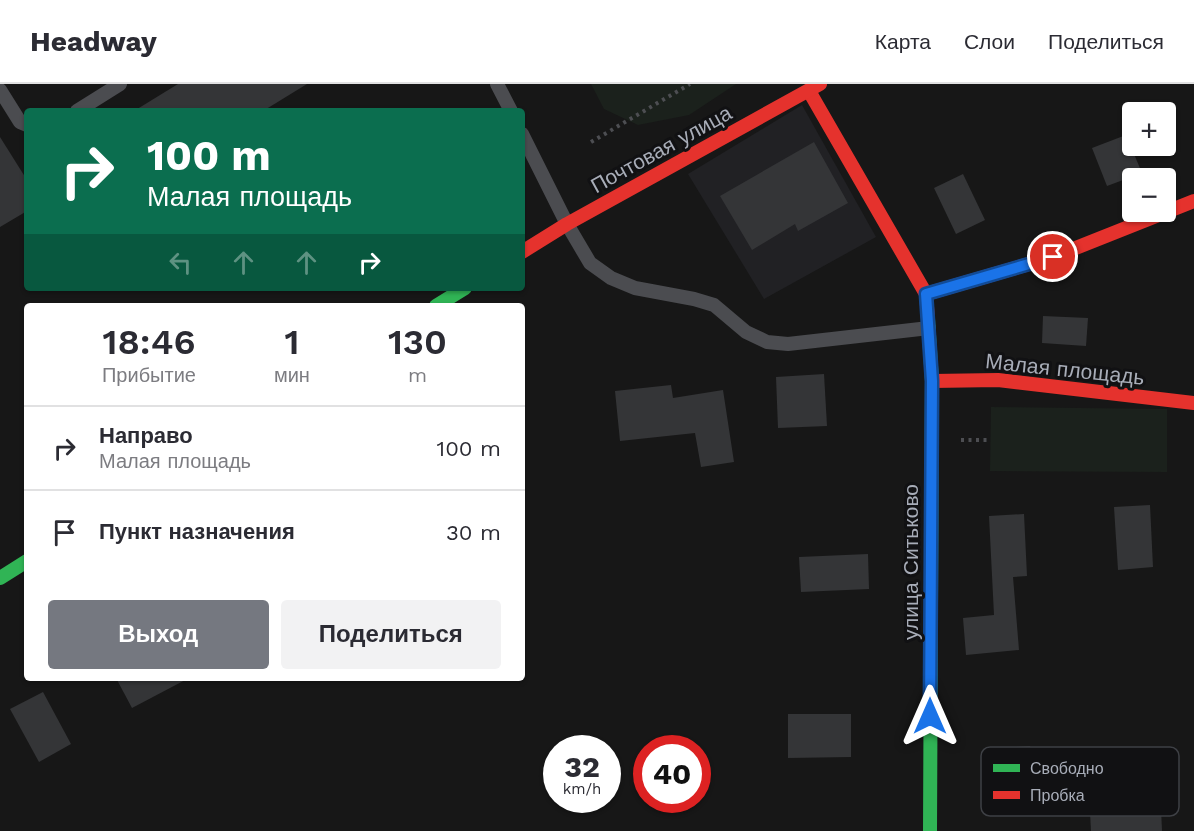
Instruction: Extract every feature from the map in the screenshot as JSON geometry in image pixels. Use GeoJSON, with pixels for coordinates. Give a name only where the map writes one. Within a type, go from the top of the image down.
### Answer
{"type":"FeatureCollection","features":[{"type":"Feature","properties":{"kind":"street","name":"Почтовая улица"},"geometry":{"type":"LineString","coordinates":[[525,250],[567,224],[815,88]]}},
{"type":"Feature","properties":{"kind":"street"},"geometry":{"type":"LineString","coordinates":[[815,88],[926,294],[1053,257],[1194,201]]}},
{"type":"Feature","properties":{"kind":"street"},"geometry":{"type":"LineString","coordinates":[[441,303],[460,291]]}},
{"type":"Feature","properties":{"kind":"street","name":"улица Ситьково"},"geometry":{"type":"LineString","coordinates":[[926,294],[932,381],[930,831]]}},
{"type":"Feature","properties":{"kind":"street","name":"Малая площадь"},"geometry":{"type":"LineString","coordinates":[[932,381],[998,380],[1194,403]]}},
{"type":"Feature","properties":{"kind":"street"},"geometry":{"type":"LineString","coordinates":[[0,578],[24,563]]}},
{"type":"Feature","properties":{"kind":"lane"},"geometry":{"type":"LineString","coordinates":[[82,108],[120,84]]}},
{"type":"Feature","properties":{"kind":"lane"},"geometry":{"type":"LineString","coordinates":[[497,84],[509,108]]}},
{"type":"Feature","properties":{"kind":"lane"},"geometry":{"type":"LineString","coordinates":[[1,92],[20,122],[24,124]]}},
{"type":"Feature","properties":{"kind":"lane"},"geometry":{"type":"LineString","coordinates":[[525,140],[567,224],[590,263],[611,278],[635,288],[694,299],[714,306],[746,332],[767,342],[788,344],[929,328]]}},
{"type":"Feature","properties":{"kind":"path"},"geometry":{"type":"LineString","coordinates":[[591,142],[690,84]]}},
{"type":"Feature","properties":{"kind":"shaded area"},"geometry":{"type":"Polygon","coordinates":[[[591,84],[736,84],[689,115],[638,125],[604,109],[591,84]]]}},
{"type":"Feature","properties":{"kind":"shaded area"},"geometry":{"type":"Polygon","coordinates":[[[802,105],[876,237],[764,299],[688,174],[802,105]]]}},
{"type":"Feature","properties":{"kind":"shaded area"},"geometry":{"type":"Polygon","coordinates":[[[991,407],[1167,409],[1167,472],[990,471],[991,407]]]}},
{"type":"Feature","properties":{"kind":"building"},"geometry":{"type":"Polygon","coordinates":[[[178,84],[307,84],[268,108],[139,108],[178,84]]]}},
{"type":"Feature","properties":{"kind":"building"},"geometry":{"type":"Polygon","coordinates":[[[0,137],[24,175],[24,213],[0,227],[0,137]]]}},
{"type":"Feature","properties":{"kind":"building"},"geometry":{"type":"Polygon","coordinates":[[[1122,137],[1122,156],[1135,156],[1140,168],[1122,168],[1122,180],[1107,186],[1092,148],[1122,137]]]}},
{"type":"Feature","properties":{"kind":"building"},"geometry":{"type":"Polygon","coordinates":[[[814,142],[848,203],[798,231],[795,224],[752,250],[720,196],[814,142]]]}},
{"type":"Feature","properties":{"kind":"building"},"geometry":{"type":"Polygon","coordinates":[[[963,174],[985,220],[956,234],[934,188],[963,174]]]}},
{"type":"Feature","properties":{"kind":"building"},"geometry":{"type":"Polygon","coordinates":[[[1043,316],[1088,318],[1086,346],[1042,343],[1043,316]]]}},
{"type":"Feature","properties":{"kind":"building"},"geometry":{"type":"Polygon","coordinates":[[[824,374],[827,426],[778,428],[776,377],[824,374]]]}},
{"type":"Feature","properties":{"kind":"building"},"geometry":{"type":"Polygon","coordinates":[[[671,385],[673,398],[723,390],[734,462],[701,467],[695,433],[620,441],[615,391],[671,385]]]}},
{"type":"Feature","properties":{"kind":"building"},"geometry":{"type":"Polygon","coordinates":[[[1150,505],[1153,567],[1118,570],[1114,507],[1150,505]]]}},
{"type":"Feature","properties":{"kind":"building"},"geometry":{"type":"Polygon","coordinates":[[[1024,514],[1027,576],[1013,577],[1019,650],[966,655],[963,618],[994,615],[989,516],[1024,514]]]}},
{"type":"Feature","properties":{"kind":"building"},"geometry":{"type":"Polygon","coordinates":[[[868,554],[869,589],[801,592],[799,557],[868,554]]]}},
{"type":"Feature","properties":{"kind":"building"},"geometry":{"type":"Polygon","coordinates":[[[118,681],[183,681],[132,708],[118,681]]]}},
{"type":"Feature","properties":{"kind":"building"},"geometry":{"type":"Polygon","coordinates":[[[43,692],[71,744],[39,762],[10,709],[43,692]]]}},
{"type":"Feature","properties":{"kind":"building"},"geometry":{"type":"Polygon","coordinates":[[[788,714],[851,714],[851,757],[788,758],[788,714]]]}},
{"type":"Feature","properties":{"kind":"building"},"geometry":{"type":"Polygon","coordinates":[[[1090,816],[1161,816],[1162,831],[1091,831],[1090,816]]]}},
{"type":"Feature","properties":{"kind":"traffic: fast"},"geometry":{"type":"LineString","coordinates":[[441,303],[460,291]]}},
{"type":"Feature","properties":{"kind":"traffic: fast"},"geometry":{"type":"LineString","coordinates":[[928,319],[932,381],[930,831]]}},
{"type":"Feature","properties":{"kind":"traffic: fast"},"geometry":{"type":"LineString","coordinates":[[0,578],[24,563]]}},
{"type":"Feature","properties":{"kind":"traffic: jam"},"geometry":{"type":"LineString","coordinates":[[525,250],[567,224],[820,84]]}},
{"type":"Feature","properties":{"kind":"traffic: jam"},"geometry":{"type":"LineString","coordinates":[[809,91],[926,294],[928,319]]}},
{"type":"Feature","properties":{"kind":"traffic: jam"},"geometry":{"type":"LineString","coordinates":[[926,294],[1053,257],[1194,201]]}},
{"type":"Feature","properties":{"kind":"traffic: jam"},"geometry":{"type":"LineString","coordinates":[[932,381],[998,380],[1194,403]]}},
{"type":"Feature","properties":{"kind":"route"},"geometry":{"type":"LineString","coordinates":[[930,716],[932,381],[926,294],[1053,257]]}}]}
